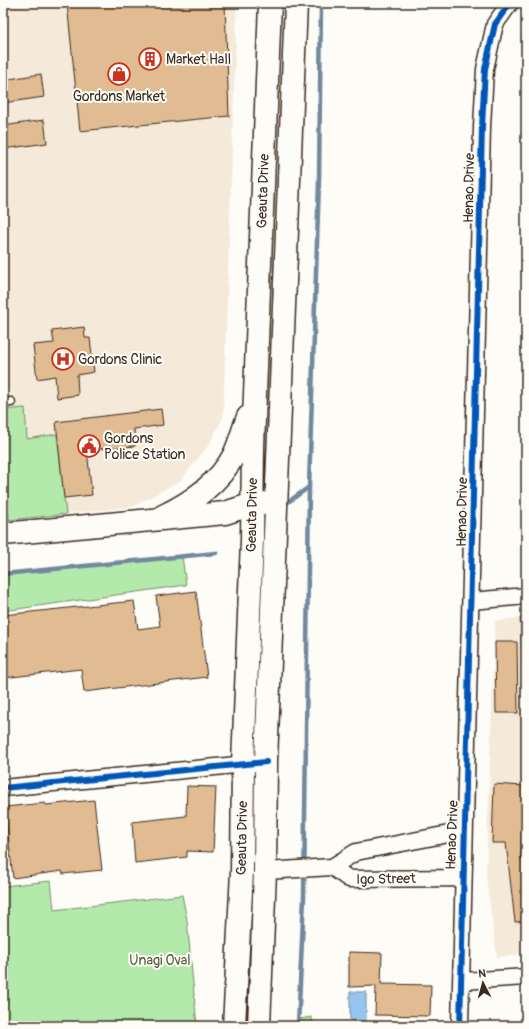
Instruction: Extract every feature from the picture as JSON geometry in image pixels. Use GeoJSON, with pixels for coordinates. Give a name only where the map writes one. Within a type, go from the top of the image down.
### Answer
{"type":"FeatureCollection","features":[{"type":"Feature","properties":{"kind":"main road","name":"Geauta Drive"},"geometry":{"type":"LineString","coordinates":[[234,1026],[242,872],[244,764],[253,504],[253,446],[270,3]]}},
{"type":"Feature","properties":{"kind":"main road","name":"Geauta Drive"},"geometry":{"type":"LineString","coordinates":[[259,1026],[273,870],[266,762],[296,3]]}},
{"type":"Feature","properties":{"kind":"main road"},"geometry":{"type":"LineString","coordinates":[[153,520],[175,510],[216,481],[234,454],[255,397]]}},
{"type":"Feature","properties":{"kind":"main road"},"geometry":{"type":"LineString","coordinates":[[3,534],[225,513],[253,504],[276,503]]}},
{"type":"Feature","properties":{"kind":"main road"},"geometry":{"type":"LineString","coordinates":[[225,513],[245,528],[252,540]]}},
{"type":"Feature","properties":{"kind":"street","name":"Henao Drive"},"geometry":{"type":"LineString","coordinates":[[460,1026],[464,831],[472,601],[482,127],[485,69],[495,24],[510,3]]}},
{"type":"Feature","properties":{"kind":"street"},"geometry":{"type":"LineString","coordinates":[[472,601],[526,596]]}},
{"type":"Feature","properties":{"kind":"street"},"geometry":{"type":"LineString","coordinates":[[3,788],[266,762]]}},
{"type":"Feature","properties":{"kind":"street"},"geometry":{"type":"LineString","coordinates":[[273,870],[332,867],[356,852],[464,831]]}},
{"type":"Feature","properties":{"kind":"street","name":"Igo Street"},"geometry":{"type":"LineString","coordinates":[[332,867],[349,879],[463,878]]}},
{"type":"Feature","properties":{"kind":"street"},"geometry":{"type":"LineString","coordinates":[[462,982],[526,977]]}},
{"type":"Feature","properties":{"kind":"shaded area"},"geometry":{"type":"Polygon","coordinates":[[[3,3],[237,3],[223,418],[208,446],[180,481],[132,507],[3,520],[3,3]]]}},
{"type":"Feature","properties":{"kind":"shaded area"},"geometry":{"type":"Polygon","coordinates":[[[526,617],[526,954],[497,957],[486,877],[495,621],[526,617]]]}},
{"type":"Feature","properties":{"kind":"green space"},"geometry":{"type":"Polygon","coordinates":[[[25,408],[27,439],[57,434],[66,514],[9,520],[3,459],[3,410],[25,408]]]}},
{"type":"Feature","properties":{"kind":"green space"},"geometry":{"type":"Polygon","coordinates":[[[182,556],[186,585],[3,611],[3,574],[182,556]]]}},
{"type":"Feature","properties":{"kind":"green space"},"geometry":{"type":"Polygon","coordinates":[[[526,617],[526,722],[520,618],[526,617]]]}},
{"type":"Feature","properties":{"kind":"green space","name":"Unagi Oval"},"geometry":{"type":"Polygon","coordinates":[[[51,881],[54,910],[182,895],[187,920],[197,1026],[3,1026],[3,886],[51,881]]]}},
{"type":"Feature","properties":{"kind":"green space"},"geometry":{"type":"Polygon","coordinates":[[[311,1017],[315,1026],[292,1026],[300,1019],[311,1017]]]}},
{"type":"Feature","properties":{"kind":"water"},"geometry":{"type":"Polygon","coordinates":[[[350,992],[366,992],[366,1021],[350,1020],[350,992]]]}},
{"type":"Feature","properties":{"kind":"building","name":"Market Hall"},"geometry":{"type":"Polygon","coordinates":[[[67,3],[225,3],[229,116],[80,131],[67,3]]]}},
{"type":"Feature","properties":{"kind":"building"},"geometry":{"type":"Polygon","coordinates":[[[41,74],[44,97],[3,103],[3,80],[41,74]]]}},
{"type":"Feature","properties":{"kind":"building"},"geometry":{"type":"Polygon","coordinates":[[[44,120],[47,143],[3,149],[3,126],[44,120]]]}},
{"type":"Feature","properties":{"kind":"building","name":"Gordons Clinic"},"geometry":{"type":"Polygon","coordinates":[[[84,327],[85,338],[90,338],[94,372],[77,375],[78,395],[57,398],[55,376],[37,379],[33,345],[54,343],[52,331],[84,327]]]}},
{"type":"Feature","properties":{"kind":"building"},"geometry":{"type":"Polygon","coordinates":[[[161,409],[163,425],[134,429],[135,446],[87,450],[92,495],[64,498],[56,422],[161,409]]]}},
{"type":"Feature","properties":{"kind":"building"},"geometry":{"type":"Polygon","coordinates":[[[196,591],[207,677],[84,692],[81,669],[3,678],[3,615],[134,601],[138,629],[160,626],[156,596],[196,591]]]}},
{"type":"Feature","properties":{"kind":"building"},"geometry":{"type":"Polygon","coordinates":[[[495,642],[517,642],[518,713],[496,713],[495,642]]]}},
{"type":"Feature","properties":{"kind":"building"},"geometry":{"type":"Polygon","coordinates":[[[494,784],[523,786],[521,859],[526,859],[526,921],[515,922],[506,843],[492,843],[494,784]]]}},
{"type":"Feature","properties":{"kind":"building"},"geometry":{"type":"Polygon","coordinates":[[[187,786],[216,787],[213,852],[187,851],[187,857],[135,863],[132,822],[186,816],[187,786]]]}},
{"type":"Feature","properties":{"kind":"building"},"geometry":{"type":"Polygon","coordinates":[[[94,800],[102,870],[63,874],[62,871],[13,878],[5,807],[45,803],[46,805],[94,800]]]}},
{"type":"Feature","properties":{"kind":"building"},"geometry":{"type":"Polygon","coordinates":[[[349,952],[382,953],[381,984],[431,985],[430,1016],[375,1015],[376,986],[349,987],[349,952]]]}},
{"type":"Feature","properties":{"kind":"waterway"},"geometry":{"type":"LineString","coordinates":[[298,1026],[304,898],[309,487],[319,181],[321,3]]}},
{"type":"Feature","properties":{"kind":"waterway"},"geometry":{"type":"LineString","coordinates":[[284,505],[309,487]]}},
{"type":"Feature","properties":{"kind":"waterway"},"geometry":{"type":"LineString","coordinates":[[3,574],[216,553]]}},
{"type":"Feature","properties":{"kind":"cycle path"},"geometry":{"type":"LineString","coordinates":[[460,1026],[482,127],[485,69],[495,24],[510,3]]}},
{"type":"Feature","properties":{"kind":"cycle path"},"geometry":{"type":"LineString","coordinates":[[3,788],[266,762]]}},
{"type":"Feature","properties":{"kind":"place","name":"Market Hall"},"geometry":{"type":"Point","coordinates":[150,59]}},
{"type":"Feature","properties":{"kind":"place","name":"Gordons Market"},"geometry":{"type":"Point","coordinates":[119,74]}},
{"type":"Feature","properties":{"kind":"place","name":"Gordons Clinic"},"geometry":{"type":"Point","coordinates":[63,359]}},
{"type":"Feature","properties":{"kind":"place","name":"Gordons Police Station"},"geometry":{"type":"Point","coordinates":[89,446]}}]}
